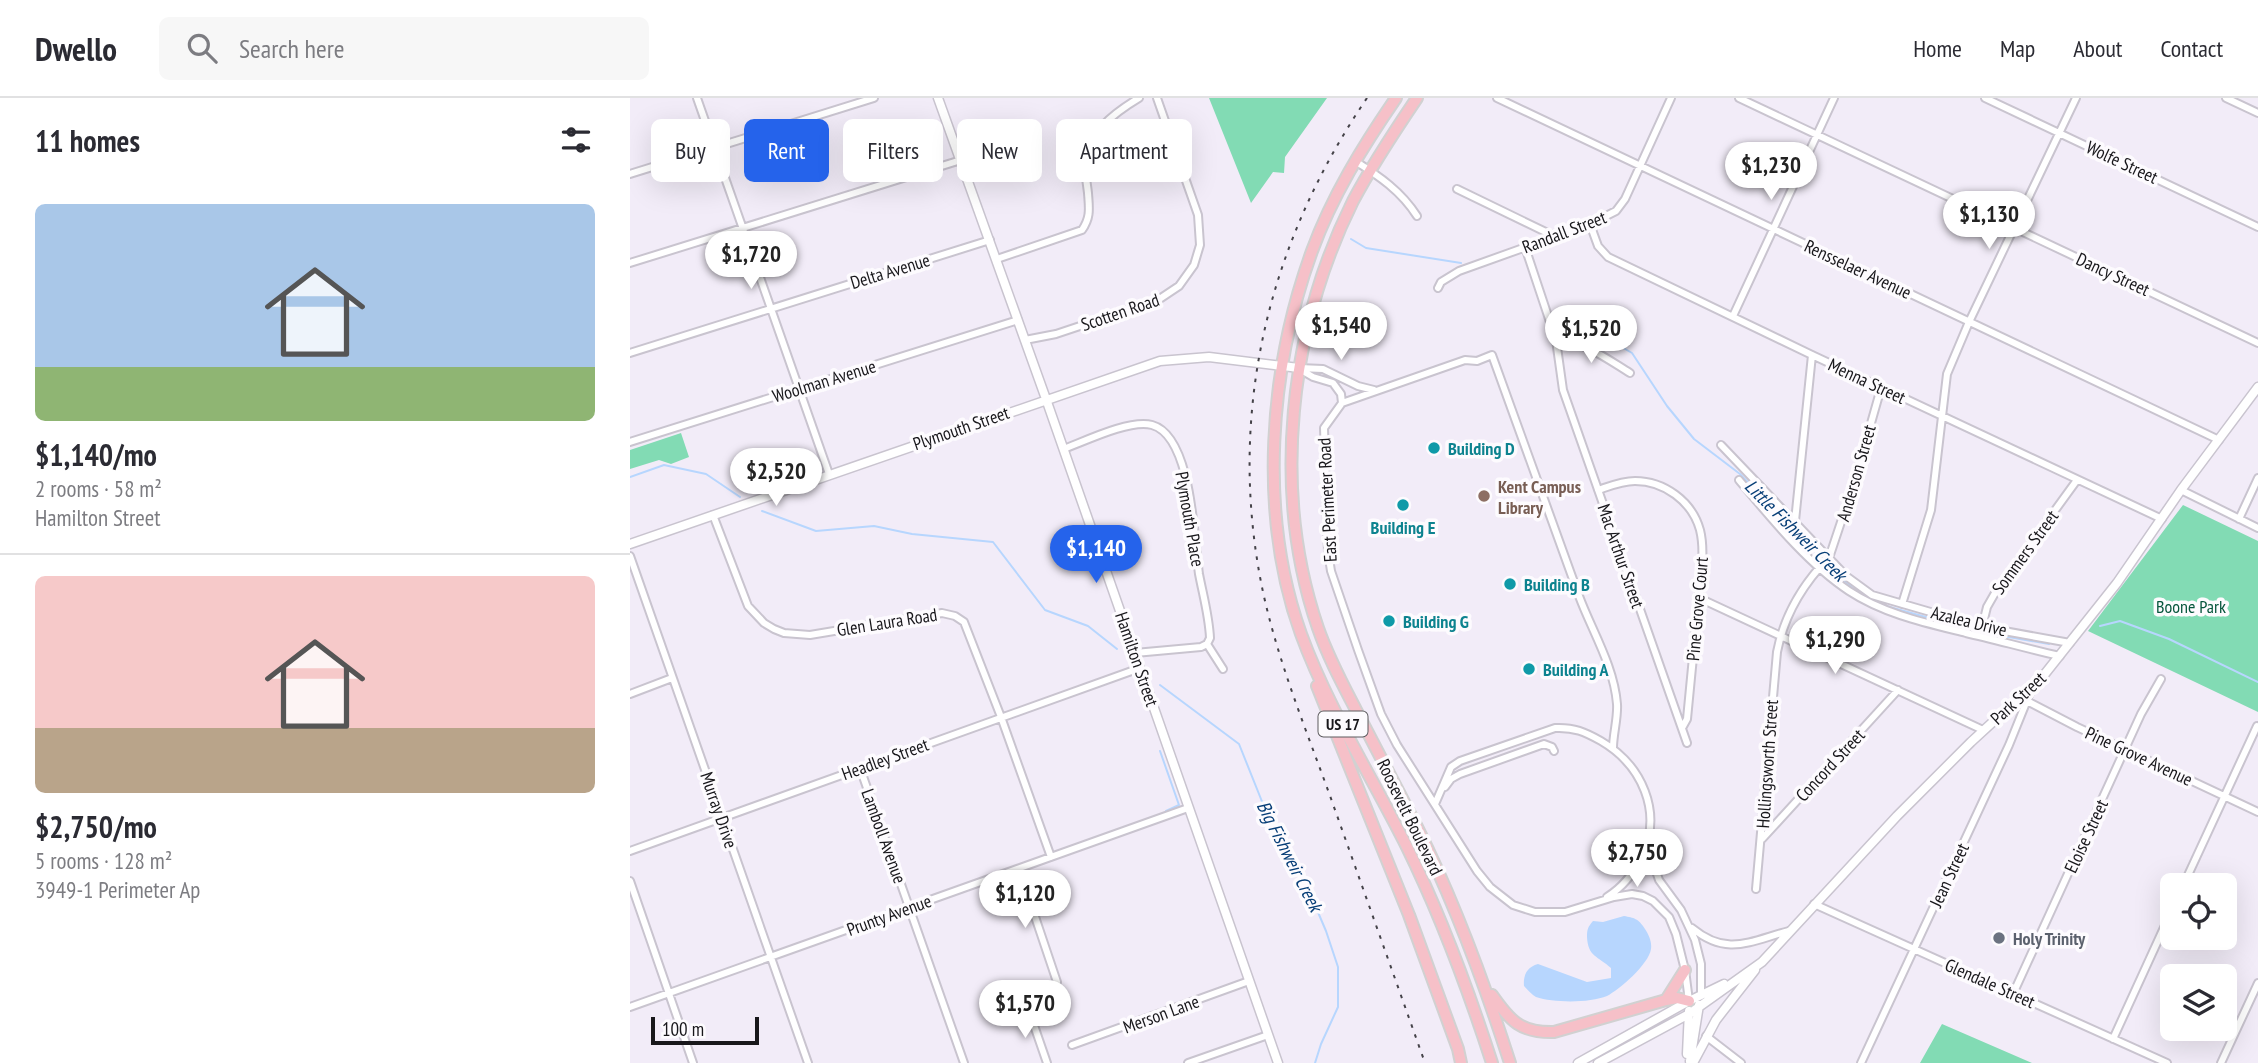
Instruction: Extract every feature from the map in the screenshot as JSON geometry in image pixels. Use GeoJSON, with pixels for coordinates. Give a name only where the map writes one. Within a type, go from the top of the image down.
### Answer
{"type":"FeatureCollection","features":[{"type":"Feature","properties":{"kind":"highway","name":"Roosevelt Boulevard"},"geometry":{"type":"LineString","coordinates":[[1396,98],[1337,194],[1313,250],[1297,300],[1282,365],[1275,432],[1277,516],[1289,591],[1302,636],[1326,692],[1425,886],[1461,973],[1492,1063]]}},
{"type":"Feature","properties":{"kind":"highway","name":"Roosevelt Boulevard"},"geometry":{"type":"LineString","coordinates":[[1417,98],[1370,170],[1352,204],[1323,276],[1299,368],[1292,452],[1293,500],[1301,566],[1319,630],[1336,672],[1433,860],[1460,922],[1510,1063]]}},
{"type":"Feature","properties":{"kind":"highway"},"geometry":{"type":"LineString","coordinates":[[1302,636],[1320,696],[1409,915],[1461,1063]]}},
{"type":"Feature","properties":{"kind":"highway"},"geometry":{"type":"LineString","coordinates":[[1665,1000],[1685,970]]}},
{"type":"Feature","properties":{"kind":"highway"},"geometry":{"type":"LineString","coordinates":[[1483,984],[1512,1020],[1523,1028],[1538,1032],[1554,1032],[1665,1000],[1678,998],[1694,1004]]}},
{"type":"Feature","properties":{"kind":"street"},"geometry":{"type":"LineString","coordinates":[[697,98],[705,119]]}},
{"type":"Feature","properties":{"kind":"street"},"geometry":{"type":"LineString","coordinates":[[730,143],[874,98]]}},
{"type":"Feature","properties":{"kind":"street","name":"Hamilton Street"},"geometry":{"type":"LineString","coordinates":[[938,98],[957,149]]}},
{"type":"Feature","properties":{"kind":"street"},"geometry":{"type":"LineString","coordinates":[[997,259],[1082,230],[1090,213],[1085,165],[1090,145],[1102,125],[1139,98]]}},
{"type":"Feature","properties":{"kind":"street","name":"Scotten Road"},"geometry":{"type":"LineString","coordinates":[[1025,340],[1056,334],[1158,300],[1179,286],[1194,265],[1200,245],[1198,215],[1157,98]]}},
{"type":"Feature","properties":{"kind":"street","name":"Rensselaer Avenue"},"geometry":{"type":"LineString","coordinates":[[1497,98],[2219,440]]}},
{"type":"Feature","properties":{"kind":"street","name":"Randall Street"},"geometry":{"type":"LineString","coordinates":[[1438,288],[1441,282],[1459,271],[1590,224],[1616,211],[1625,199],[1671,98]]}},
{"type":"Feature","properties":{"kind":"street","name":"Dancy Street"},"geometry":{"type":"LineString","coordinates":[[1739,98],[2258,343]]}},
{"type":"Feature","properties":{"kind":"street"},"geometry":{"type":"LineString","coordinates":[[1732,316],[1834,98]]}},
{"type":"Feature","properties":{"kind":"street","name":"Wolfe Street"},"geometry":{"type":"LineString","coordinates":[[1985,98],[2258,227]]}},
{"type":"Feature","properties":{"kind":"street"},"geometry":{"type":"LineString","coordinates":[[1902,604],[1931,510],[1947,374],[2076,98]]}},
{"type":"Feature","properties":{"kind":"street"},"geometry":{"type":"LineString","coordinates":[[2227,98],[2258,113]]}},
{"type":"Feature","properties":{"kind":"street"},"geometry":{"type":"LineString","coordinates":[[630,263],[957,161]]}},
{"type":"Feature","properties":{"kind":"street"},"geometry":{"type":"LineString","coordinates":[[1355,161],[1389,183],[1417,216]]}},
{"type":"Feature","properties":{"kind":"street"},"geometry":{"type":"LineString","coordinates":[[630,174],[651,168]]}},
{"type":"Feature","properties":{"kind":"street"},"geometry":{"type":"LineString","coordinates":[[727,182],[829,474]]}},
{"type":"Feature","properties":{"kind":"street","name":"Hamilton Street"},"geometry":{"type":"LineString","coordinates":[[969,182],[1278,1063]]}},
{"type":"Feature","properties":{"kind":"street"},"geometry":{"type":"LineString","coordinates":[[1457,189],[1554,236]]}},
{"type":"Feature","properties":{"kind":"street","name":"Menna Street"},"geometry":{"type":"LineString","coordinates":[[1590,224],[1598,246],[1608,257],[2162,519]]}},
{"type":"Feature","properties":{"kind":"street","name":"Delta Avenue"},"geometry":{"type":"LineString","coordinates":[[630,353],[990,240]]}},
{"type":"Feature","properties":{"kind":"street","name":"Mac Arthur Street"},"geometry":{"type":"LineString","coordinates":[[1525,247],[1556,340],[1563,390],[1687,743]]}},
{"type":"Feature","properties":{"kind":"street","name":"Woolman Avenue"},"geometry":{"type":"LineString","coordinates":[[630,442],[1018,320]]}},
{"type":"Feature","properties":{"kind":"street"},"geometry":{"type":"LineString","coordinates":[[1556,340],[1569,340],[1581,345],[1630,373]]}},
{"type":"Feature","properties":{"kind":"street"},"geometry":{"type":"LineString","coordinates":[[1299,368],[1313,377],[1333,383],[1342,403],[1465,360],[1477,361],[1492,355],[1579,596],[1601,645],[1613,684],[1617,712],[1613,748]]}},
{"type":"Feature","properties":{"kind":"street"},"geometry":{"type":"LineString","coordinates":[[1795,521],[1812,355]]}},
{"type":"Feature","properties":{"kind":"street","name":"Plymouth Street"},"geometry":{"type":"LineString","coordinates":[[630,544],[1133,369],[1178,358],[1209,357],[1299,368]]}},
{"type":"Feature","properties":{"kind":"street"},"geometry":{"type":"LineString","coordinates":[[1299,368],[1323,369],[1358,386],[1376,391]]}},
{"type":"Feature","properties":{"kind":"street","name":"Park Street"},"geometry":{"type":"LineString","coordinates":[[1694,1004],[1762,962],[1814,904],[1983,730],[2024,699],[2117,583],[2181,490],[2258,387]]}},
{"type":"Feature","properties":{"kind":"street","name":"Anderson Street"},"geometry":{"type":"LineString","coordinates":[[1829,558],[1881,388]]}},
{"type":"Feature","properties":{"kind":"street","name":"East Perimeter Road"},"geometry":{"type":"LineString","coordinates":[[1342,403],[1324,428],[1326,523],[1331,571],[1381,714],[1397,745],[1435,804]]}},
{"type":"Feature","properties":{"kind":"street","name":"Plymouth Place"},"geometry":{"type":"LineString","coordinates":[[1064,449],[1138,424],[1156,426],[1170,436],[1185,475],[1192,505],[1210,638],[1207,644]]}},
{"type":"Feature","properties":{"kind":"street","name":"Azalea Drive"},"geometry":{"type":"LineString","coordinates":[[1721,445],[1857,586],[1872,595],[1982,627],[2070,643]]}},
{"type":"Feature","properties":{"kind":"street"},"geometry":{"type":"LineString","coordinates":[[2239,519],[2258,478]]}},
{"type":"Feature","properties":{"kind":"street","name":"Azalea Drive"},"geometry":{"type":"LineString","coordinates":[[1739,480],[1785,534],[1820,567],[1848,591],[1873,605],[1909,618],[2060,656]]}},
{"type":"Feature","properties":{"kind":"street","name":"Sommers Street"},"geometry":{"type":"LineString","coordinates":[[1982,627],[1994,593],[2077,480]]}},
{"type":"Feature","properties":{"kind":"street","name":"Pine Grove Court"},"geometry":{"type":"LineString","coordinates":[[1598,490],[1624,482],[1650,483],[1664,488],[1686,505],[1699,528],[1702,541],[1699,598],[1687,719],[1682,728]]}},
{"type":"Feature","properties":{"kind":"street"},"geometry":{"type":"LineString","coordinates":[[2181,490],[2258,528]]}},
{"type":"Feature","properties":{"kind":"street","name":"Glen Laura Road"},"geometry":{"type":"LineString","coordinates":[[713,515],[748,606],[764,623],[784,633],[810,635],[943,613],[964,622],[1051,857]]}},
{"type":"Feature","properties":{"kind":"street","name":"Murray Drive"},"geometry":{"type":"LineString","coordinates":[[630,556],[808,1063]]}},
{"type":"Feature","properties":{"kind":"street","name":"Hollingsworth Street"},"geometry":{"type":"LineString","coordinates":[[1756,889],[1780,636],[1810,579],[1820,567]]}},
{"type":"Feature","properties":{"kind":"street"},"geometry":{"type":"LineString","coordinates":[[1699,598],[1983,730]]}},
{"type":"Feature","properties":{"kind":"street"},"geometry":{"type":"LineString","coordinates":[[1135,653],[1200,647],[1207,644],[1223,669]]}},
{"type":"Feature","properties":{"kind":"street","name":"Headley Street"},"geometry":{"type":"LineString","coordinates":[[630,851],[1140,668]]}},
{"type":"Feature","properties":{"kind":"street"},"geometry":{"type":"LineString","coordinates":[[630,694],[672,678]]}},
{"type":"Feature","properties":{"kind":"street","name":"Eloise Street"},"geometry":{"type":"LineString","coordinates":[[2013,994],[2141,714],[2161,679]]}},
{"type":"Feature","properties":{"kind":"street","name":"Concord Street"},"geometry":{"type":"LineString","coordinates":[[1762,839],[1898,690]]}},
{"type":"Feature","properties":{"kind":"street","name":"Pine Grove Avenue"},"geometry":{"type":"LineString","coordinates":[[2024,699],[2258,812]]}},
{"type":"Feature","properties":{"kind":"street","name":"Jean Street"},"geometry":{"type":"LineString","coordinates":[[1861,1063],[2009,745],[2024,699]]}},
{"type":"Feature","properties":{"kind":"street"},"geometry":{"type":"LineString","coordinates":[[2189,873],[2257,726]]}},
{"type":"Feature","properties":{"kind":"street"},"geometry":{"type":"LineString","coordinates":[[1595,903],[1619,889],[1637,867],[1647,845],[1650,814],[1645,790],[1635,772],[1613,748],[1581,730],[1555,728],[1460,761],[1451,767],[1435,804],[1477,871],[1502,898],[1524,909],[1549,913],[1565,912],[1632,894],[1653,901],[1669,917],[1680,945],[1694,1004],[1690,1063]]}},
{"type":"Feature","properties":{"kind":"street"},"geometry":{"type":"LineString","coordinates":[[1441,791],[1451,779],[1460,774],[1544,744],[1552,747],[1554,751]]}},
{"type":"Feature","properties":{"kind":"street","name":"Lamboll Avenue"},"geometry":{"type":"LineString","coordinates":[[860,768],[964,1063]]}},
{"type":"Feature","properties":{"kind":"street","name":"Prunty Avenue"},"geometry":{"type":"LineString","coordinates":[[630,1007],[1188,808]]}},
{"type":"Feature","properties":{"kind":"street"},"geometry":{"type":"LineString","coordinates":[[1647,845],[1659,880],[1690,927],[1701,964],[1701,995]]}},
{"type":"Feature","properties":{"kind":"street"},"geometry":{"type":"LineString","coordinates":[[1019,869],[1057,982]]}},
{"type":"Feature","properties":{"kind":"street"},"geometry":{"type":"LineString","coordinates":[[630,881],[693,1063]]}},
{"type":"Feature","properties":{"kind":"street","name":"Glendale Street"},"geometry":{"type":"LineString","coordinates":[[1814,904],[2166,1063]]}},
{"type":"Feature","properties":{"kind":"street"},"geometry":{"type":"LineString","coordinates":[[1690,927],[1707,940],[1729,946],[1789,931]]}},
{"type":"Feature","properties":{"kind":"street"},"geometry":{"type":"LineString","coordinates":[[2113,1039],[2160,937]]}},
{"type":"Feature","properties":{"kind":"street"},"geometry":{"type":"LineString","coordinates":[[1690,1063],[1736,992],[1762,962]]}},
{"type":"Feature","properties":{"kind":"street","name":"Park Street"},"geometry":{"type":"LineString","coordinates":[[1694,1004],[1701,995],[1739,977]]}},
{"type":"Feature","properties":{"kind":"street","name":"Merson Lane"},"geometry":{"type":"LineString","coordinates":[[1072,1045],[1249,981]]}},
{"type":"Feature","properties":{"kind":"street"},"geometry":{"type":"LineString","coordinates":[[2221,1063],[2258,983]]}},
{"type":"Feature","properties":{"kind":"street"},"geometry":{"type":"LineString","coordinates":[[1690,1063],[1689,1014],[1694,1004]]}},
{"type":"Feature","properties":{"kind":"street"},"geometry":{"type":"LineString","coordinates":[[1578,1063],[1694,1004]]}},
{"type":"Feature","properties":{"kind":"street"},"geometry":{"type":"LineString","coordinates":[[1028,1008],[1047,1063]]}},
{"type":"Feature","properties":{"kind":"street"},"geometry":{"type":"LineString","coordinates":[[1598,1063],[1689,1014]]}},
{"type":"Feature","properties":{"kind":"street"},"geometry":{"type":"LineString","coordinates":[[1188,1063],[1268,1035]]}},
{"type":"Feature","properties":{"kind":"street"},"geometry":{"type":"LineString","coordinates":[[1706,1036],[1741,1063]]}},
{"type":"Feature","properties":{"kind":"green space"},"geometry":{"type":"Polygon","coordinates":[[[1209,98],[1327,98],[1285,157],[1284,173],[1273,172],[1251,203],[1209,98]]]}},
{"type":"Feature","properties":{"kind":"green space"},"geometry":{"type":"Polygon","coordinates":[[[681,433],[689,457],[671,464],[659,460],[630,469],[630,450],[681,433]]]}},
{"type":"Feature","properties":{"kind":"green space","name":"Boone Park"},"geometry":{"type":"Polygon","coordinates":[[[2183,505],[2258,541],[2258,712],[2088,631],[2183,505]]]}},
{"type":"Feature","properties":{"kind":"green space"},"geometry":{"type":"Polygon","coordinates":[[[1942,1024],[2032,1063],[1920,1063],[1942,1024]]]}},
{"type":"Feature","properties":{"kind":"water"},"geometry":{"type":"Polygon","coordinates":[[[1624,916],[1636,919],[1642,925],[1650,939],[1651,949],[1639,969],[1612,993],[1591,1000],[1562,1001],[1536,997],[1524,986],[1527,972],[1538,964],[1587,982],[1611,978],[1611,968],[1589,949],[1588,930],[1593,921],[1603,922],[1624,916]]]}},
{"type":"Feature","properties":{"kind":"waterway"},"geometry":{"type":"LineString","coordinates":[[1351,239],[1366,248],[1461,263]]}},
{"type":"Feature","properties":{"kind":"waterway","name":"Little Fishweir Creek"},"geometry":{"type":"LineString","coordinates":[[1596,332],[1632,353],[1667,406],[1694,439],[1740,474],[1856,591],[1886,606],[1980,632],[2049,644]]}},
{"type":"Feature","properties":{"kind":"waterway"},"geometry":{"type":"LineString","coordinates":[[630,477],[664,465],[706,474],[740,497]]}},
{"type":"Feature","properties":{"kind":"waterway"},"geometry":{"type":"LineString","coordinates":[[762,511],[816,531],[874,526],[912,534],[993,542],[1045,610],[1088,626],[1117,649]]}},
{"type":"Feature","properties":{"kind":"waterway","name":"Little Fishweir Creek"},"geometry":{"type":"LineString","coordinates":[[2100,626],[2120,621],[2169,639],[2258,682]]}},
{"type":"Feature","properties":{"kind":"waterway","name":"Big Fishweir Creek"},"geometry":{"type":"LineString","coordinates":[[1160,685],[1239,744],[1263,804],[1297,863],[1326,931],[1338,967],[1338,1007],[1315,1063]]}},
{"type":"Feature","properties":{"kind":"waterway"},"geometry":{"type":"LineString","coordinates":[[1160,751],[1179,805],[1166,811]]}},
{"type":"Feature","properties":{"kind":"railway"},"geometry":{"type":"LineString","coordinates":[[1367,98],[1332,154],[1303,212],[1280,272],[1264,334],[1253,397],[1250,461],[1253,526],[1263,592],[1284,669],[1425,1063]]}},
{"type":"Feature","properties":{"kind":"place","name":"Building D"},"geometry":{"type":"Point","coordinates":[1434,448]}},
{"type":"Feature","properties":{"kind":"place","name":"Kent Campus Library"},"geometry":{"type":"Point","coordinates":[1484,496]}},
{"type":"Feature","properties":{"kind":"place","name":"Building E"},"geometry":{"type":"Point","coordinates":[1403,505]}},
{"type":"Feature","properties":{"kind":"place","name":"Building B"},"geometry":{"type":"Point","coordinates":[1510,584]}},
{"type":"Feature","properties":{"kind":"place","name":"Building G"},"geometry":{"type":"Point","coordinates":[1389,621]}},
{"type":"Feature","properties":{"kind":"place","name":"Building A"},"geometry":{"type":"Point","coordinates":[1529,669]}},
{"type":"Feature","properties":{"kind":"place","name":"Holy Trinity"},"geometry":{"type":"Point","coordinates":[1999,938]}}]}
